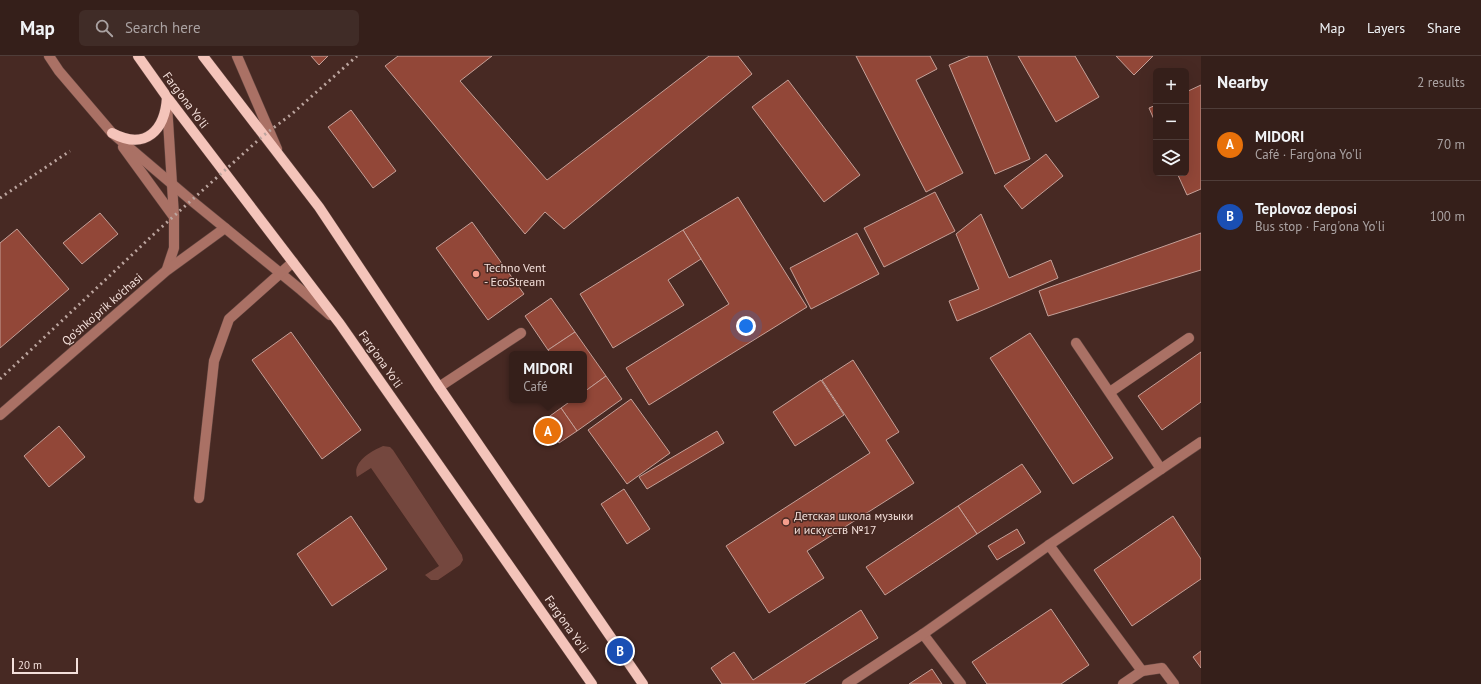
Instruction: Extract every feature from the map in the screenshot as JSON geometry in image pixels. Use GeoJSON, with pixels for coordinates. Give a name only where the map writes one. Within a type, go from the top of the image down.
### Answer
{"type":"FeatureCollection","features":[{"type":"Feature","properties":{"kind":"main road","name":"Farg'ona Yo'li"},"geometry":{"type":"LineString","coordinates":[[138,56],[167,97],[340,324],[592,684]]}},
{"type":"Feature","properties":{"kind":"main road"},"geometry":{"type":"LineString","coordinates":[[203,56],[319,207],[439,387],[643,684]]}},
{"type":"Feature","properties":{"kind":"main road"},"geometry":{"type":"LineString","coordinates":[[112,133],[122,138],[132,140],[142,139],[151,134],[158,128],[163,119],[167,97]]}},
{"type":"Feature","properties":{"kind":"street"},"geometry":{"type":"LineString","coordinates":[[49,56],[59,71],[112,133],[174,217]]}},
{"type":"Feature","properties":{"kind":"street"},"geometry":{"type":"LineString","coordinates":[[237,56],[279,154]]}},
{"type":"Feature","properties":{"kind":"street"},"geometry":{"type":"LineString","coordinates":[[166,271],[174,248],[174,217],[167,97]]}},
{"type":"Feature","properties":{"kind":"street"},"geometry":{"type":"LineString","coordinates":[[112,133],[340,324]]}},
{"type":"Feature","properties":{"kind":"street","name":"Qo'shko'prik ko'chasi"},"geometry":{"type":"LineString","coordinates":[[0,415],[166,271],[226,228]]}},
{"type":"Feature","properties":{"kind":"street"},"geometry":{"type":"LineString","coordinates":[[199,498],[214,361],[229,319],[293,262]]}},
{"type":"Feature","properties":{"kind":"street"},"geometry":{"type":"LineString","coordinates":[[439,387],[522,333]]}},
{"type":"Feature","properties":{"kind":"street"},"geometry":{"type":"LineString","coordinates":[[1110,392],[1189,338]]}},
{"type":"Feature","properties":{"kind":"street"},"geometry":{"type":"LineString","coordinates":[[1076,343],[1161,469]]}},
{"type":"Feature","properties":{"kind":"street"},"geometry":{"type":"LineString","coordinates":[[847,684],[923,634],[1049,545],[1201,442]]}},
{"type":"Feature","properties":{"kind":"street"},"geometry":{"type":"LineString","coordinates":[[1049,545],[1142,671]]}},
{"type":"Feature","properties":{"kind":"street"},"geometry":{"type":"LineString","coordinates":[[923,634],[961,684]]}},
{"type":"Feature","properties":{"kind":"street"},"geometry":{"type":"LineString","coordinates":[[1123,684],[1142,671],[1162,668],[1174,684]]}},
{"type":"Feature","properties":{"kind":"shaded area"},"geometry":{"type":"Polygon","coordinates":[[[383,446],[390,447],[393,450],[462,555],[463,560],[460,565],[438,580],[431,580],[425,575],[439,566],[371,468],[357,477],[357,467],[360,462],[368,454],[383,446]]]}},
{"type":"Feature","properties":{"kind":"building"},"geometry":{"type":"Polygon","coordinates":[[[311,56],[328,56],[319,65],[311,56]]]}},
{"type":"Feature","properties":{"kind":"building"},"geometry":{"type":"Polygon","coordinates":[[[398,56],[492,56],[460,81],[547,180],[709,56],[738,56],[752,74],[564,229],[545,212],[525,234],[385,66],[398,56]]]}},
{"type":"Feature","properties":{"kind":"building"},"geometry":{"type":"Polygon","coordinates":[[[856,56],[930,56],[937,69],[916,80],[963,173],[926,192],[856,56]]]}},
{"type":"Feature","properties":{"kind":"building"},"geometry":{"type":"Polygon","coordinates":[[[970,56],[987,56],[1030,159],[995,174],[949,65],[970,56]]]}},
{"type":"Feature","properties":{"kind":"building"},"geometry":{"type":"Polygon","coordinates":[[[1018,56],[1075,56],[1099,97],[1056,122],[1018,56]]]}},
{"type":"Feature","properties":{"kind":"building"},"geometry":{"type":"Polygon","coordinates":[[[1116,56],[1153,56],[1134,75],[1116,56]]]}},
{"type":"Feature","properties":{"kind":"building"},"geometry":{"type":"Polygon","coordinates":[[[788,80],[860,175],[824,202],[752,107],[788,80]]]}},
{"type":"Feature","properties":{"kind":"building"},"geometry":{"type":"Polygon","coordinates":[[[1201,85],[1201,189],[1187,195],[1178,176],[1189,176],[1189,91],[1201,85]]]}},
{"type":"Feature","properties":{"kind":"building"},"geometry":{"type":"Polygon","coordinates":[[[1153,106],[1153,117],[1149,108],[1153,106]]]}},
{"type":"Feature","properties":{"kind":"building"},"geometry":{"type":"Polygon","coordinates":[[[351,110],[396,171],[373,188],[328,127],[351,110]]]}},
{"type":"Feature","properties":{"kind":"building"},"geometry":{"type":"Polygon","coordinates":[[[1046,154],[1063,176],[1022,209],[1004,186],[1046,154]]]}},
{"type":"Feature","properties":{"kind":"building"},"geometry":{"type":"Polygon","coordinates":[[[935,192],[955,231],[884,267],[864,228],[935,192]]]}},
{"type":"Feature","properties":{"kind":"building"},"geometry":{"type":"Polygon","coordinates":[[[738,197],[807,307],[649,405],[626,368],[729,304],[683,230],[738,197]]]}},
{"type":"Feature","properties":{"kind":"building"},"geometry":{"type":"Polygon","coordinates":[[[100,213],[118,234],[82,264],[63,243],[100,213]]]}},
{"type":"Feature","properties":{"kind":"building"},"geometry":{"type":"Polygon","coordinates":[[[981,214],[1009,278],[1051,260],[1058,278],[957,321],[949,301],[979,289],[956,234],[981,214]]]}},
{"type":"Feature","properties":{"kind":"building"},"geometry":{"type":"Polygon","coordinates":[[[472,222],[524,294],[488,320],[436,248],[472,222]]]}},
{"type":"Feature","properties":{"kind":"building"},"geometry":{"type":"Polygon","coordinates":[[[17,229],[69,289],[0,348],[0,243],[17,229]]]}},
{"type":"Feature","properties":{"kind":"building"},"geometry":{"type":"Polygon","coordinates":[[[683,230],[701,259],[668,280],[684,305],[613,348],[580,294],[683,230]]]}},
{"type":"Feature","properties":{"kind":"building"},"geometry":{"type":"Polygon","coordinates":[[[857,233],[879,274],[811,309],[790,268],[857,233]]]}},
{"type":"Feature","properties":{"kind":"building"},"geometry":{"type":"Polygon","coordinates":[[[1201,233],[1201,270],[1048,316],[1039,291],[1201,233]]]}},
{"type":"Feature","properties":{"kind":"building"},"geometry":{"type":"Polygon","coordinates":[[[551,298],[575,332],[548,350],[525,316],[551,298]]]}},
{"type":"Feature","properties":{"kind":"building"},"geometry":{"type":"Polygon","coordinates":[[[291,332],[361,430],[322,459],[252,360],[291,332]]]}},
{"type":"Feature","properties":{"kind":"building"},"geometry":{"type":"Polygon","coordinates":[[[575,332],[606,376],[587,390],[587,351],[548,350],[575,332]]]}},
{"type":"Feature","properties":{"kind":"building"},"geometry":{"type":"Polygon","coordinates":[[[1030,333],[1113,458],[1073,484],[990,358],[1030,333]]]}},
{"type":"Feature","properties":{"kind":"building"},"geometry":{"type":"Polygon","coordinates":[[[1201,352],[1201,402],[1162,430],[1138,396],[1201,352]]]}},
{"type":"Feature","properties":{"kind":"building"},"geometry":{"type":"Polygon","coordinates":[[[853,360],[899,432],[886,440],[914,483],[807,551],[824,578],[769,613],[726,546],[870,453],[822,380],[853,360]]]}},
{"type":"Feature","properties":{"kind":"building"},"geometry":{"type":"Polygon","coordinates":[[[606,376],[622,399],[577,431],[561,408],[568,403],[587,403],[587,390],[606,376]]]}},
{"type":"Feature","properties":{"kind":"building"},"geometry":{"type":"Polygon","coordinates":[[[821,380],[844,415],[795,446],[773,412],[821,380]]]}},
{"type":"Feature","properties":{"kind":"building"},"geometry":{"type":"Polygon","coordinates":[[[631,399],[670,453],[627,484],[588,430],[631,399]]]}},
{"type":"Feature","properties":{"kind":"building"},"geometry":{"type":"Polygon","coordinates":[[[561,408],[577,431],[559,443],[543,421],[561,408]]]}},
{"type":"Feature","properties":{"kind":"building"},"geometry":{"type":"Polygon","coordinates":[[[59,426],[85,457],[49,487],[24,456],[59,426]]]}},
{"type":"Feature","properties":{"kind":"building"},"geometry":{"type":"Polygon","coordinates":[[[717,431],[724,443],[647,489],[639,477],[717,431]]]}},
{"type":"Feature","properties":{"kind":"building"},"geometry":{"type":"Polygon","coordinates":[[[1022,464],[1041,492],[977,534],[958,506],[1022,464]]]}},
{"type":"Feature","properties":{"kind":"building"},"geometry":{"type":"Polygon","coordinates":[[[624,489],[650,529],[627,544],[601,504],[624,489]]]}},
{"type":"Feature","properties":{"kind":"building"},"geometry":{"type":"Polygon","coordinates":[[[958,506],[977,534],[885,595],[866,567],[958,506]]]}},
{"type":"Feature","properties":{"kind":"building"},"geometry":{"type":"Polygon","coordinates":[[[351,516],[387,569],[332,606],[297,554],[351,516]]]}},
{"type":"Feature","properties":{"kind":"building"},"geometry":{"type":"Polygon","coordinates":[[[1173,516],[1201,559],[1201,579],[1132,626],[1094,570],[1173,516]]]}},
{"type":"Feature","properties":{"kind":"building"},"geometry":{"type":"Polygon","coordinates":[[[1017,529],[1025,543],[997,560],[988,546],[1017,529]]]}},
{"type":"Feature","properties":{"kind":"building"},"geometry":{"type":"Polygon","coordinates":[[[1051,609],[1089,665],[1061,684],[987,684],[972,662],[1051,609]]]}},
{"type":"Feature","properties":{"kind":"building"},"geometry":{"type":"Polygon","coordinates":[[[861,610],[878,638],[804,684],[722,684],[711,668],[734,652],[753,680],[861,610]]]}},
{"type":"Feature","properties":{"kind":"building"},"geometry":{"type":"Polygon","coordinates":[[[1201,651],[1201,668],[1193,657],[1201,651]]]}},
{"type":"Feature","properties":{"kind":"building"},"geometry":{"type":"Polygon","coordinates":[[[932,669],[942,684],[909,684],[932,669]]]}},
{"type":"Feature","properties":{"kind":"railway"},"geometry":{"type":"LineString","coordinates":[[0,379],[154,234],[264,135],[293,113],[357,56]]}},
{"type":"Feature","properties":{"kind":"railway"},"geometry":{"type":"LineString","coordinates":[[0,198],[70,151]]}},
{"type":"Feature","properties":{"kind":"place","name":"Techno Vent - EcoStream"},"geometry":{"type":"Point","coordinates":[476,274]}},
{"type":"Feature","properties":{"kind":"place","name":"MIDORI"},"geometry":{"type":"Point","coordinates":[548,431]}},
{"type":"Feature","properties":{"kind":"place","name":"Детская школа музыки и искусств №17"},"geometry":{"type":"Point","coordinates":[786,522]}},
{"type":"Feature","properties":{"kind":"place","name":"Teplovoz deposi"},"geometry":{"type":"Point","coordinates":[620,651]}}]}
